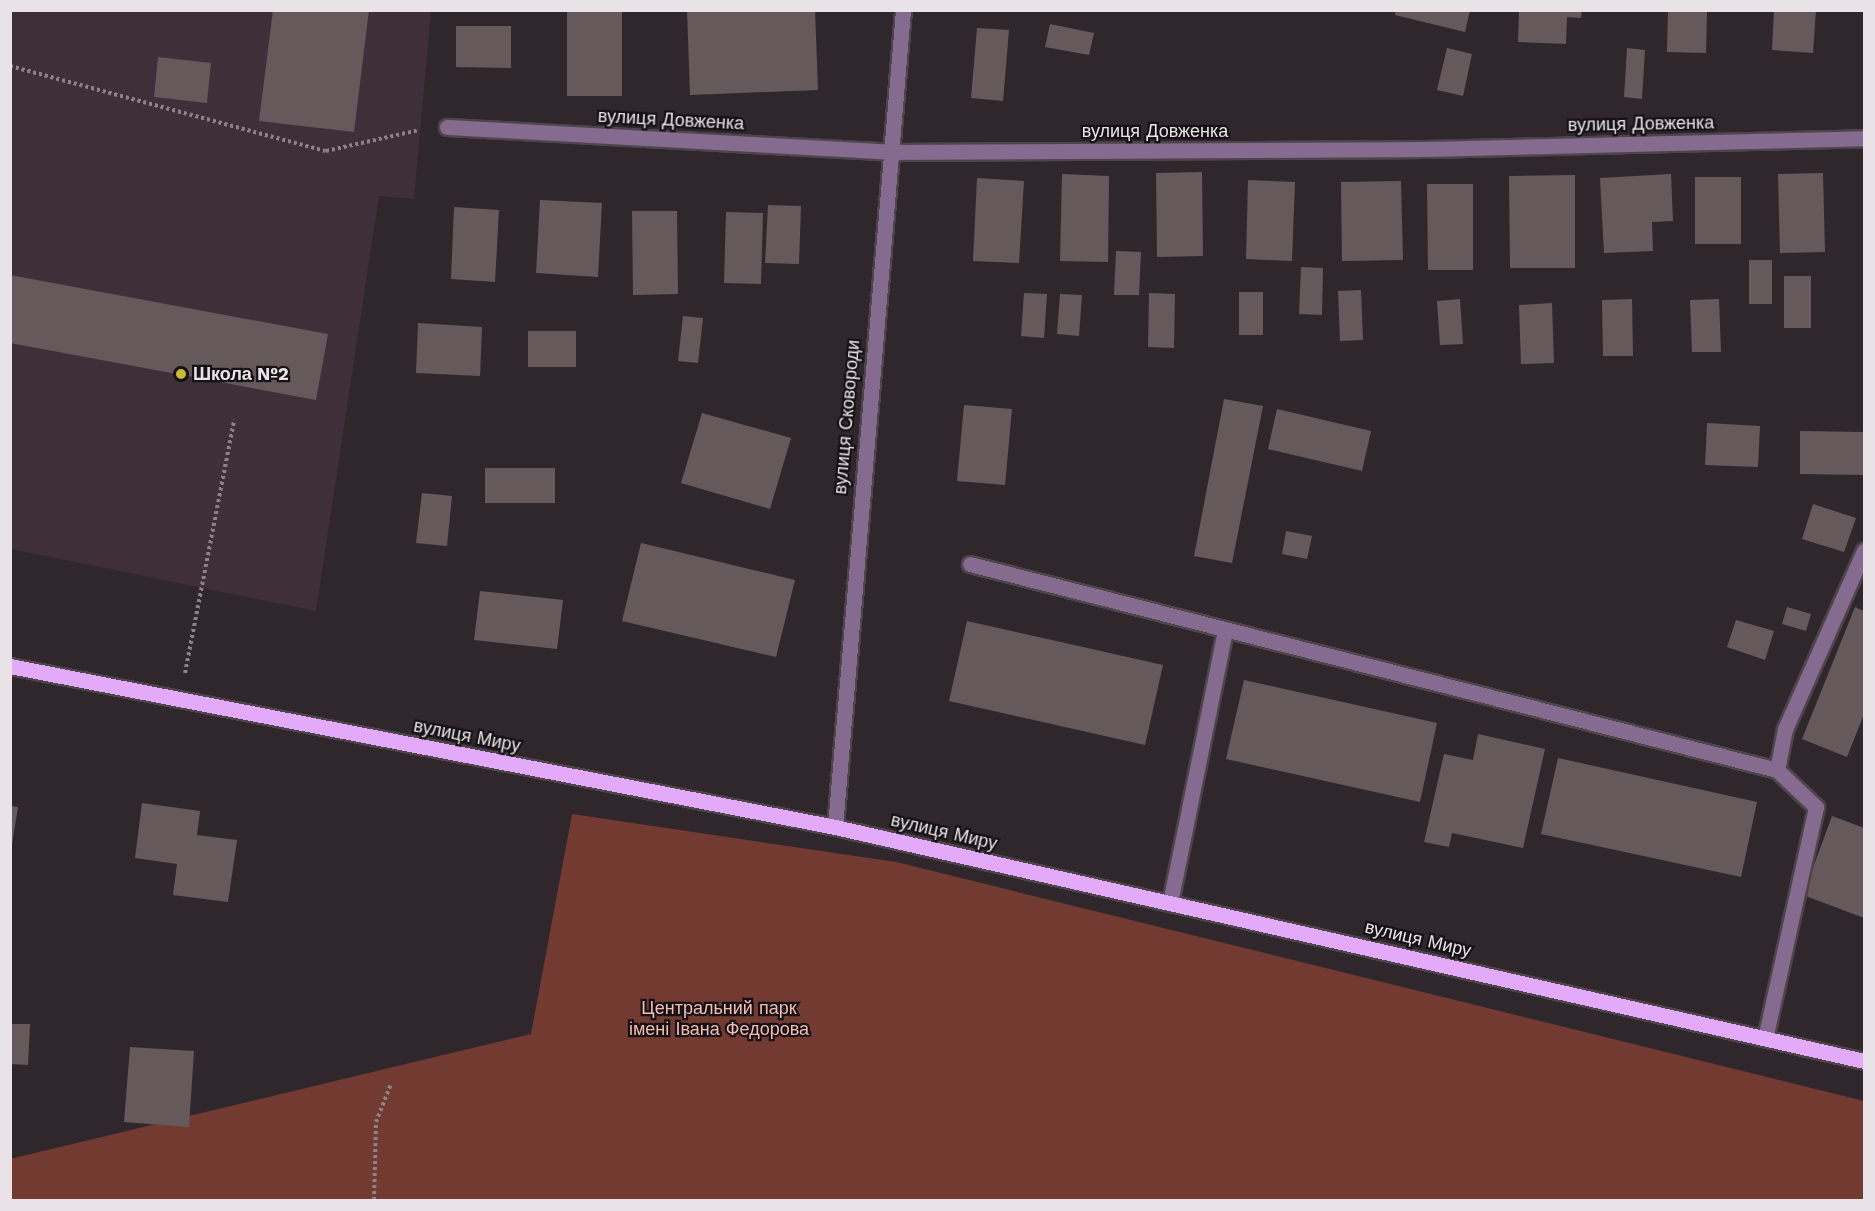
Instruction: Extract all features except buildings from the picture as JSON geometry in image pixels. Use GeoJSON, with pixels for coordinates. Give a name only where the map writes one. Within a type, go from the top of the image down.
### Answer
{"type":"FeatureCollection","features":[{"type":"Feature","properties":{"kind":"main road","name":"вулиця Миру"},"geometry":{"type":"LineString","coordinates":[[10,666],[835,827],[1864,1061]]}},
{"type":"Feature","properties":{"kind":"street","name":"вулиця Сковороди"},"geometry":{"type":"LineString","coordinates":[[835,827],[888,152],[903,10]]}},
{"type":"Feature","properties":{"kind":"street","name":"вулиця Довженка"},"geometry":{"type":"LineString","coordinates":[[447,127],[888,152],[1439,148],[1864,138]]}},
{"type":"Feature","properties":{"kind":"street"},"geometry":{"type":"LineString","coordinates":[[1777,770],[1785,729],[1864,551]]}},
{"type":"Feature","properties":{"kind":"street"},"geometry":{"type":"LineString","coordinates":[[970,564],[1777,770],[1816,807],[1765,1038]]}},
{"type":"Feature","properties":{"kind":"street"},"geometry":{"type":"LineString","coordinates":[[1170,903],[1225,629]]}},
{"type":"Feature","properties":{"kind":"path"},"geometry":{"type":"LineString","coordinates":[[10,66],[326,151],[447,127]]}},
{"type":"Feature","properties":{"kind":"path"},"geometry":{"type":"LineString","coordinates":[[179,700],[204,590],[234,420]]}},
{"type":"Feature","properties":{"kind":"path"},"geometry":{"type":"LineString","coordinates":[[374,1200],[376,1122],[391,1084]]}},
{"type":"Feature","properties":{"kind":"shaded area","name":"Школа №2"},"geometry":{"type":"Polygon","coordinates":[[[11,11],[431,11],[414,199],[379,196],[316,611],[11,549],[11,11]]]}},
{"type":"Feature","properties":{"kind":"green space","name":"Центральний парк імені Івана Федорова"},"geometry":{"type":"Polygon","coordinates":[[[572,814],[896,862],[1864,1101],[1864,1200],[11,1200],[10,1159],[531,1034],[572,814]]]}},
{"type":"Feature","properties":{"kind":"place","name":"Школа №2"},"geometry":{"type":"Point","coordinates":[181,374]}}]}
